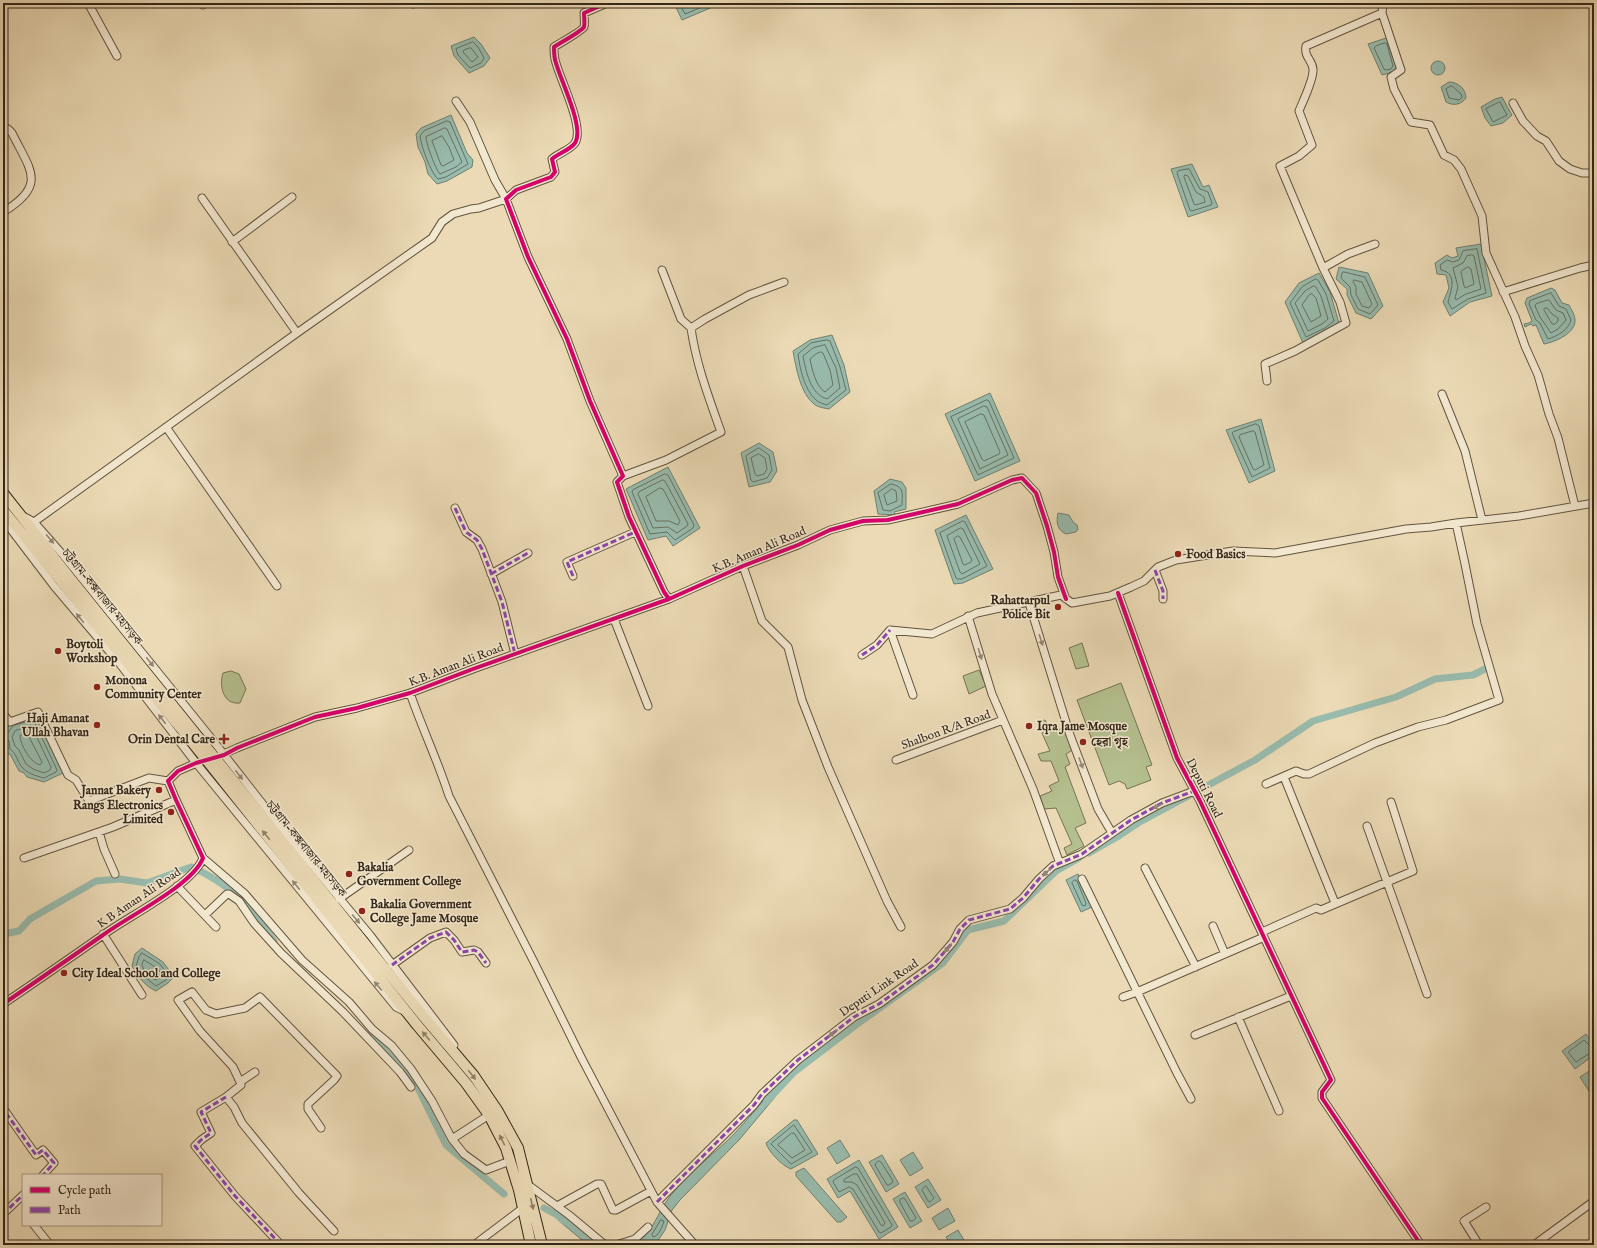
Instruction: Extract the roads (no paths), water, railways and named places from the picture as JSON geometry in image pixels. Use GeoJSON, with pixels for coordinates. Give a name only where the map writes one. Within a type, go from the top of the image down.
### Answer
{"type":"FeatureCollection","features":[{"type":"Feature","properties":{"kind":"highway","name":"চট্টগ্রাম-কক্সবাজার মহাসড়ক"},"geometry":{"type":"LineString","coordinates":[[3,493],[456,1060],[490,1115],[506,1148],[519,1190],[531,1245]]}},
{"type":"Feature","properties":{"kind":"highway","name":"চট্টগ্রাম-কক্সবাজার মহাসড়ক"},"geometry":{"type":"LineString","coordinates":[[3,510],[205,758],[406,1011],[474,1076],[500,1116],[518,1148],[542,1245]]}},
{"type":"Feature","properties":{"kind":"street"},"geometry":{"type":"LineString","coordinates":[[88,3],[117,56]]}},
{"type":"Feature","properties":{"kind":"street"},"geometry":{"type":"LineString","coordinates":[[34,522],[432,238],[442,222],[453,214],[479,208],[506,199],[516,190],[551,177],[555,172],[552,159],[576,142],[577,129],[574,114],[555,62],[554,47],[568,37],[579,32],[584,26],[584,13],[607,3]]}},
{"type":"Feature","properties":{"kind":"street"},"geometry":{"type":"LineString","coordinates":[[1383,3],[1382,13],[1401,70],[1391,77],[1394,89],[1411,122],[1430,125],[1444,155],[1454,160],[1462,169],[1482,216],[1486,253],[1515,317],[1525,346],[1538,375],[1549,414],[1558,438],[1575,506]]}},
{"type":"Feature","properties":{"kind":"street"},"geometry":{"type":"LineString","coordinates":[[1267,381],[1265,364],[1295,351],[1346,322],[1340,302],[1323,268],[1280,166],[1299,156],[1312,146],[1299,111],[1312,78],[1313,68],[1305,53],[1306,46],[1382,13]]}},
{"type":"Feature","properties":{"kind":"street"},"geometry":{"type":"LineString","coordinates":[[456,101],[470,122],[495,180],[506,199],[528,257],[567,339],[590,401],[623,476]]}},
{"type":"Feature","properties":{"kind":"street"},"geometry":{"type":"LineString","coordinates":[[1514,103],[1523,121],[1537,136],[1546,141],[1559,162],[1570,169],[1593,173],[1594,181]]}},
{"type":"Feature","properties":{"kind":"street"},"geometry":{"type":"LineString","coordinates":[[3,127],[12,133],[30,167],[31,179],[29,188],[23,198],[3,212]]}},
{"type":"Feature","properties":{"kind":"street"},"geometry":{"type":"LineString","coordinates":[[232,242],[292,197]]}},
{"type":"Feature","properties":{"kind":"street"},"geometry":{"type":"LineString","coordinates":[[202,198],[297,333]]}},
{"type":"Feature","properties":{"kind":"street"},"geometry":{"type":"LineString","coordinates":[[1323,268],[1348,254],[1375,244]]}},
{"type":"Feature","properties":{"kind":"street"},"geometry":{"type":"LineString","coordinates":[[1503,292],[1594,265]]}},
{"type":"Feature","properties":{"kind":"street"},"geometry":{"type":"LineString","coordinates":[[662,270],[681,319],[691,328],[694,349],[701,376],[721,432],[666,460],[623,476],[617,482],[635,532],[664,592],[669,599]]}},
{"type":"Feature","properties":{"kind":"street"},"geometry":{"type":"LineString","coordinates":[[691,328],[749,295],[784,282]]}},
{"type":"Feature","properties":{"kind":"street"},"geometry":{"type":"LineString","coordinates":[[1442,394],[1465,451],[1482,520]]}},
{"type":"Feature","properties":{"kind":"street"},"geometry":{"type":"LineString","coordinates":[[166,427],[277,586]]}},
{"type":"Feature","properties":{"kind":"street","name":"K.B. Aman Ali Road"},"geometry":{"type":"LineString","coordinates":[[222,756],[237,748],[315,717],[357,708],[410,693],[669,599],[830,530],[863,521],[888,520],[958,504],[1012,480],[1022,478],[1036,493],[1051,539],[1058,577],[1066,599]]}},
{"type":"Feature","properties":{"kind":"street"},"geometry":{"type":"LineString","coordinates":[[890,630],[932,634],[968,616],[1061,595],[1072,603],[1110,596],[1144,581],[1155,570],[1176,560],[1209,554],[1244,550],[1275,553],[1406,529],[1519,516],[1594,503]]}},
{"type":"Feature","properties":{"kind":"street"},"geometry":{"type":"LineString","coordinates":[[455,508],[466,532],[477,540],[491,574],[502,602],[515,654]]}},
{"type":"Feature","properties":{"kind":"street"},"geometry":{"type":"LineString","coordinates":[[21,515],[34,522],[132,639],[222,756],[370,935],[456,1047],[456,1060]]}},
{"type":"Feature","properties":{"kind":"street"},"geometry":{"type":"LineString","coordinates":[[3,519],[59,591],[120,664],[396,1007],[406,1011]]}},
{"type":"Feature","properties":{"kind":"street"},"geometry":{"type":"LineString","coordinates":[[1266,784],[1296,771],[1309,774],[1375,743],[1418,727],[1446,720],[1499,700],[1477,624],[1456,523]]}},
{"type":"Feature","properties":{"kind":"street"},"geometry":{"type":"LineString","coordinates":[[573,576],[567,562],[635,532]]}},
{"type":"Feature","properties":{"kind":"street"},"geometry":{"type":"LineString","coordinates":[[491,574],[528,553]]}},
{"type":"Feature","properties":{"kind":"street"},"geometry":{"type":"LineString","coordinates":[[743,566],[762,621],[788,647],[802,700],[828,767],[886,901],[901,927]]}},
{"type":"Feature","properties":{"kind":"street"},"geometry":{"type":"LineString","coordinates":[[1155,570],[1163,591],[1164,599]]}},
{"type":"Feature","properties":{"kind":"street","name":"Deputi Road"},"geometry":{"type":"LineString","coordinates":[[1118,593],[1177,758],[1288,986],[1291,996],[1331,1080],[1322,1092],[1322,1098],[1421,1245]]}},
{"type":"Feature","properties":{"kind":"street"},"geometry":{"type":"LineString","coordinates":[[1029,603],[1052,674],[1061,708],[1094,798],[1112,833]]}},
{"type":"Feature","properties":{"kind":"street"},"geometry":{"type":"LineString","coordinates":[[968,616],[992,694],[1033,789],[1059,861]]}},
{"type":"Feature","properties":{"kind":"street"},"geometry":{"type":"LineString","coordinates":[[614,619],[648,706]]}},
{"type":"Feature","properties":{"kind":"street"},"geometry":{"type":"LineString","coordinates":[[862,655],[871,650],[890,630]]}},
{"type":"Feature","properties":{"kind":"street"},"geometry":{"type":"LineString","coordinates":[[890,630],[913,695]]}},
{"type":"Feature","properties":{"kind":"street"},"geometry":{"type":"LineString","coordinates":[[410,693],[420,723],[440,766],[449,796],[581,1057],[651,1191],[659,1204],[695,1245]]}},
{"type":"Feature","properties":{"kind":"street"},"geometry":{"type":"LineString","coordinates":[[3,714],[10,722],[38,712],[68,775],[76,780],[89,801],[149,778],[168,781]]}},
{"type":"Feature","properties":{"kind":"street","name":"Shalbon R/A Road"},"geometry":{"type":"LineString","coordinates":[[896,760],[1003,720]]}},
{"type":"Feature","properties":{"kind":"street"},"geometry":{"type":"LineString","coordinates":[[168,781],[178,771],[199,762]]}},
{"type":"Feature","properties":{"kind":"street"},"geometry":{"type":"LineString","coordinates":[[1284,776],[1335,903]]}},
{"type":"Feature","properties":{"kind":"street"},"geometry":{"type":"LineString","coordinates":[[168,781],[202,861],[245,894],[302,960],[348,1002],[372,1029],[392,1046],[411,1069],[432,1101],[452,1139],[464,1154],[486,1170],[510,1161]]}},
{"type":"Feature","properties":{"kind":"street","name":"Deputi Link Road"},"geometry":{"type":"LineString","coordinates":[[659,1204],[784,1072],[854,1017],[880,1004],[933,965],[953,942],[960,929],[969,920],[1010,909],[1023,898],[1039,879],[1053,866],[1082,854],[1131,820],[1162,804],[1194,791]]}},
{"type":"Feature","properties":{"kind":"street"},"geometry":{"type":"LineString","coordinates":[[24,858],[99,832],[176,800]]}},
{"type":"Feature","properties":{"kind":"street"},"geometry":{"type":"LineString","coordinates":[[1122,996],[1137,992],[1225,954],[1316,908],[1321,910],[1413,871],[1391,802]]}},
{"type":"Feature","properties":{"kind":"street"},"geometry":{"type":"LineString","coordinates":[[1367,826],[1427,994]]}},
{"type":"Feature","properties":{"kind":"street"},"geometry":{"type":"LineString","coordinates":[[99,832],[104,849],[115,874]]}},
{"type":"Feature","properties":{"kind":"street"},"geometry":{"type":"LineString","coordinates":[[339,899],[409,850]]}},
{"type":"Feature","properties":{"kind":"street","name":"K B Aman Ali Road"},"geometry":{"type":"LineString","coordinates":[[3,1004],[73,957],[104,934],[154,903],[196,872],[202,861]]}},
{"type":"Feature","properties":{"kind":"street"},"geometry":{"type":"LineString","coordinates":[[1145,868],[1196,966]]}},
{"type":"Feature","properties":{"kind":"street"},"geometry":{"type":"LineString","coordinates":[[1082,879],[1191,1099]]}},
{"type":"Feature","properties":{"kind":"street"},"geometry":{"type":"LineString","coordinates":[[177,886],[216,928]]}},
{"type":"Feature","properties":{"kind":"street"},"geometry":{"type":"LineString","coordinates":[[205,916],[227,894],[239,901],[254,923],[281,953],[343,1012],[400,1072],[410,1088]]}},
{"type":"Feature","properties":{"kind":"street"},"geometry":{"type":"LineString","coordinates":[[1213,926],[1225,954]]}},
{"type":"Feature","properties":{"kind":"street"},"geometry":{"type":"LineString","coordinates":[[392,965],[430,938],[446,932],[454,940],[462,952],[474,950],[478,952],[486,963]]}},
{"type":"Feature","properties":{"kind":"street"},"geometry":{"type":"LineString","coordinates":[[104,934],[142,995]]}},
{"type":"Feature","properties":{"kind":"street"},"geometry":{"type":"LineString","coordinates":[[281,1245],[234,1196],[195,1146],[211,1133],[202,1112],[226,1097],[241,1085],[233,1067],[200,1031],[178,1000],[192,992],[206,1010],[216,1014],[245,1008],[260,997],[337,1076],[308,1104],[308,1109],[321,1128]]}},
{"type":"Feature","properties":{"kind":"street"},"geometry":{"type":"LineString","coordinates":[[1195,1035],[1291,996]]}},
{"type":"Feature","properties":{"kind":"street"},"geometry":{"type":"LineString","coordinates":[[1238,1017],[1279,1111]]}},
{"type":"Feature","properties":{"kind":"street"},"geometry":{"type":"LineString","coordinates":[[240,1082],[255,1072]]}},
{"type":"Feature","properties":{"kind":"street"},"geometry":{"type":"LineString","coordinates":[[226,1097],[234,1107],[242,1123],[300,1193],[334,1231]]}},
{"type":"Feature","properties":{"kind":"street"},"geometry":{"type":"LineString","coordinates":[[3,1108],[36,1155],[43,1150],[54,1163],[45,1174]]}},
{"type":"Feature","properties":{"kind":"street"},"geometry":{"type":"LineString","coordinates":[[452,1139],[490,1115]]}},
{"type":"Feature","properties":{"kind":"street"},"geometry":{"type":"LineString","coordinates":[[527,1184],[605,1245]]}},
{"type":"Feature","properties":{"kind":"street"},"geometry":{"type":"LineString","coordinates":[[557,1206],[597,1184],[601,1184],[613,1210],[616,1210],[651,1191]]}},
{"type":"Feature","properties":{"kind":"street"},"geometry":{"type":"LineString","coordinates":[[3,1214],[22,1196]]}},
{"type":"Feature","properties":{"kind":"street"},"geometry":{"type":"LineString","coordinates":[[1534,1245],[1593,1205]]}},
{"type":"Feature","properties":{"kind":"street"},"geometry":{"type":"LineString","coordinates":[[1479,1245],[1464,1221],[1486,1207]]}},
{"type":"Feature","properties":{"kind":"street"},"geometry":{"type":"LineString","coordinates":[[474,1245],[523,1208]]}},
{"type":"Feature","properties":{"kind":"street"},"geometry":{"type":"LineString","coordinates":[[35,1226],[50,1245]]}},
{"type":"Feature","properties":{"kind":"street"},"geometry":{"type":"LineString","coordinates":[[616,1245],[635,1239],[648,1227]]}},
{"type":"Feature","properties":{"kind":"water"},"geometry":{"type":"Polygon","coordinates":[[[674,3],[722,3],[682,20],[674,3]]]}},
{"type":"Feature","properties":{"kind":"water"},"geometry":{"type":"Polygon","coordinates":[[[474,37],[481,44],[490,58],[484,66],[469,73],[454,56],[451,46],[474,37]]]}},
{"type":"Feature","properties":{"kind":"water"},"geometry":{"type":"Polygon","coordinates":[[[1389,37],[1398,68],[1393,72],[1382,75],[1368,44],[1389,37]]]}},
{"type":"Feature","properties":{"kind":"water"},"geometry":{"type":"Polygon","coordinates":[[[1435,61],[1441,61],[1445,65],[1445,71],[1441,75],[1435,75],[1431,71],[1431,65],[1435,61]]]}},
{"type":"Feature","properties":{"kind":"water"},"geometry":{"type":"Polygon","coordinates":[[[1449,82],[1455,83],[1465,92],[1466,98],[1462,102],[1454,104],[1446,102],[1441,87],[1449,82]]]}},
{"type":"Feature","properties":{"kind":"water"},"geometry":{"type":"Polygon","coordinates":[[[1502,97],[1512,115],[1503,123],[1491,126],[1485,118],[1481,107],[1495,99],[1502,97]]]}},
{"type":"Feature","properties":{"kind":"water"},"geometry":{"type":"Polygon","coordinates":[[[451,115],[467,153],[473,160],[472,167],[447,181],[437,184],[428,174],[425,162],[418,147],[416,134],[421,128],[451,115]]]}},
{"type":"Feature","properties":{"kind":"water"},"geometry":{"type":"Polygon","coordinates":[[[1192,164],[1203,187],[1209,185],[1218,207],[1188,217],[1171,169],[1192,164]]]}},
{"type":"Feature","properties":{"kind":"water"},"geometry":{"type":"Polygon","coordinates":[[[1481,244],[1492,296],[1470,302],[1450,316],[1443,302],[1449,288],[1446,275],[1437,274],[1435,263],[1447,255],[1452,258],[1458,256],[1456,248],[1481,244]]]}},
{"type":"Feature","properties":{"kind":"water"},"geometry":{"type":"Polygon","coordinates":[[[1339,267],[1368,273],[1383,306],[1371,319],[1356,313],[1347,295],[1347,289],[1336,279],[1339,267]]]}},
{"type":"Feature","properties":{"kind":"water"},"geometry":{"type":"Polygon","coordinates":[[[1319,273],[1330,292],[1339,323],[1303,343],[1285,302],[1299,283],[1319,273]]]}},
{"type":"Feature","properties":{"kind":"water"},"geometry":{"type":"Polygon","coordinates":[[[1551,288],[1555,290],[1562,303],[1569,305],[1574,314],[1575,320],[1569,333],[1559,339],[1544,344],[1536,325],[1533,326],[1531,324],[1525,327],[1524,324],[1532,321],[1525,303],[1527,298],[1551,288]]]}},
{"type":"Feature","properties":{"kind":"water"},"geometry":{"type":"Polygon","coordinates":[[[832,335],[844,365],[850,392],[829,409],[815,405],[805,393],[799,379],[793,351],[810,340],[832,335]]]}},
{"type":"Feature","properties":{"kind":"water"},"geometry":{"type":"Polygon","coordinates":[[[990,393],[1020,461],[975,481],[945,414],[990,393]]]}},
{"type":"Feature","properties":{"kind":"water"},"geometry":{"type":"Polygon","coordinates":[[[1261,419],[1275,471],[1249,483],[1226,430],[1261,419]]]}},
{"type":"Feature","properties":{"kind":"water"},"geometry":{"type":"Polygon","coordinates":[[[759,443],[773,452],[777,471],[770,482],[749,487],[741,453],[759,443]]]}},
{"type":"Feature","properties":{"kind":"water"},"geometry":{"type":"Polygon","coordinates":[[[668,467],[700,528],[673,546],[666,536],[648,540],[626,489],[668,467]]]}},
{"type":"Feature","properties":{"kind":"water"},"geometry":{"type":"Polygon","coordinates":[[[890,479],[902,482],[906,488],[906,509],[894,512],[896,515],[878,514],[874,491],[890,479]]]}},
{"type":"Feature","properties":{"kind":"water"},"geometry":{"type":"Polygon","coordinates":[[[1058,513],[1069,515],[1073,522],[1077,525],[1078,529],[1076,532],[1066,534],[1059,528],[1057,523],[1058,513]]]}},
{"type":"Feature","properties":{"kind":"water"},"geometry":{"type":"Polygon","coordinates":[[[966,515],[993,569],[963,583],[954,584],[935,530],[966,515]]]}},
{"type":"Feature","properties":{"kind":"water"},"geometry":{"type":"Polygon","coordinates":[[[36,715],[63,773],[44,782],[27,777],[24,773],[19,771],[10,754],[7,754],[3,733],[10,723],[36,715]]]}},
{"type":"Feature","properties":{"kind":"water"},"geometry":{"type":"Polygon","coordinates":[[[1078,874],[1092,907],[1081,912],[1066,880],[1078,874]]]}},
{"type":"Feature","properties":{"kind":"water"},"geometry":{"type":"Polygon","coordinates":[[[142,948],[163,962],[174,977],[156,991],[142,981],[132,966],[135,954],[142,948]]]}},
{"type":"Feature","properties":{"kind":"water"},"geometry":{"type":"Polygon","coordinates":[[[1586,1034],[1594,1045],[1594,1055],[1575,1069],[1562,1051],[1586,1034]]]}},
{"type":"Feature","properties":{"kind":"water"},"geometry":{"type":"Polygon","coordinates":[[[1594,1068],[1594,1099],[1580,1077],[1594,1068]]]}},
{"type":"Feature","properties":{"kind":"water"},"geometry":{"type":"Polygon","coordinates":[[[769,1094],[773,1094],[775,1097],[739,1140],[672,1210],[665,1230],[659,1239],[652,1245],[633,1245],[648,1232],[664,1205],[679,1185],[735,1133],[769,1094]]]}},
{"type":"Feature","properties":{"kind":"water"},"geometry":{"type":"Polygon","coordinates":[[[794,1120],[797,1120],[818,1154],[791,1169],[776,1158],[769,1150],[766,1143],[794,1120]]]}},
{"type":"Feature","properties":{"kind":"water"},"geometry":{"type":"Polygon","coordinates":[[[840,1140],[850,1156],[837,1164],[827,1148],[840,1140]]]}},
{"type":"Feature","properties":{"kind":"water"},"geometry":{"type":"Polygon","coordinates":[[[913,1152],[923,1168],[910,1176],[900,1160],[913,1152]]]}},
{"type":"Feature","properties":{"kind":"water"},"geometry":{"type":"Polygon","coordinates":[[[882,1155],[899,1184],[886,1192],[869,1162],[882,1155]]]}},
{"type":"Feature","properties":{"kind":"water"},"geometry":{"type":"Polygon","coordinates":[[[859,1160],[898,1227],[879,1239],[850,1191],[838,1198],[827,1179],[859,1160]]]}},
{"type":"Feature","properties":{"kind":"water"},"geometry":{"type":"Polygon","coordinates":[[[804,1168],[847,1217],[841,1222],[837,1222],[796,1176],[796,1172],[804,1168]]]}},
{"type":"Feature","properties":{"kind":"water"},"geometry":{"type":"Polygon","coordinates":[[[928,1179],[941,1200],[928,1208],[915,1187],[928,1179]]]}},
{"type":"Feature","properties":{"kind":"water"},"geometry":{"type":"Polygon","coordinates":[[[905,1192],[922,1221],[910,1228],[893,1199],[905,1192]]]}},
{"type":"Feature","properties":{"kind":"water"},"geometry":{"type":"Polygon","coordinates":[[[948,1208],[955,1221],[939,1230],[932,1218],[948,1208]]]}},
{"type":"Feature","properties":{"kind":"water"},"geometry":{"type":"Polygon","coordinates":[[[562,1213],[602,1245],[588,1245],[558,1220],[557,1215],[562,1213]]]}},
{"type":"Feature","properties":{"kind":"water"},"geometry":{"type":"Polygon","coordinates":[[[958,1230],[967,1245],[951,1245],[946,1237],[958,1230]]]}},
{"type":"Feature","properties":{"kind":"waterway"},"geometry":{"type":"LineString","coordinates":[[1089,853],[1138,823],[1255,760],[1313,721],[1396,697],[1435,679],[1473,675],[1485,669]]}},
{"type":"Feature","properties":{"kind":"waterway"},"geometry":{"type":"LineString","coordinates":[[767,1101],[793,1073],[856,1025],[943,963],[968,930],[1004,921],[1056,871],[1079,858]]}},
{"type":"Feature","properties":{"kind":"waterway"},"geometry":{"type":"LineString","coordinates":[[3,934],[19,931],[30,919],[96,881],[120,879],[147,883],[191,867],[205,873],[228,888],[256,917],[274,941]]}},
{"type":"Feature","properties":{"kind":"waterway"},"geometry":{"type":"LineString","coordinates":[[370,1035],[415,1082],[446,1145],[504,1194]]}},
{"type":"Feature","properties":{"kind":"waterway"},"geometry":{"type":"LineString","coordinates":[[544,1208],[557,1215],[564,1221]]}},
{"type":"Feature","properties":{"kind":"place","name":"Food Basics"},"geometry":{"type":"Point","coordinates":[1178,554]}},
{"type":"Feature","properties":{"kind":"place","name":"Rahattarpul Police Bit"},"geometry":{"type":"Point","coordinates":[1058,607]}},
{"type":"Feature","properties":{"kind":"place","name":"Boytoli Workshop"},"geometry":{"type":"Point","coordinates":[58,651]}},
{"type":"Feature","properties":{"kind":"place","name":"Monona Community Center"},"geometry":{"type":"Point","coordinates":[97,687]}},
{"type":"Feature","properties":{"kind":"place","name":"Haji Amanat Ullah Bhavan"},"geometry":{"type":"Point","coordinates":[97,725]}},
{"type":"Feature","properties":{"kind":"place","name":"Iqra Jame Mosque"},"geometry":{"type":"Point","coordinates":[1029,726]}},
{"type":"Feature","properties":{"kind":"place","name":"Orin Dental Care"},"geometry":{"type":"Point","coordinates":[224,739]}},
{"type":"Feature","properties":{"kind":"place","name":"হেরা গৃহ"},"geometry":{"type":"Point","coordinates":[1083,742]}},
{"type":"Feature","properties":{"kind":"place","name":"Jannat Bakery"},"geometry":{"type":"Point","coordinates":[159,790]}},
{"type":"Feature","properties":{"kind":"place","name":"Rangs Electronics Limited"},"geometry":{"type":"Point","coordinates":[171,812]}},
{"type":"Feature","properties":{"kind":"place","name":"Bakalia Government College"},"geometry":{"type":"Point","coordinates":[349,874]}},
{"type":"Feature","properties":{"kind":"place","name":"Bakalia Government College Jame Mosque"},"geometry":{"type":"Point","coordinates":[362,911]}},
{"type":"Feature","properties":{"kind":"place","name":"City Ideal School and College"},"geometry":{"type":"Point","coordinates":[64,973]}}]}
